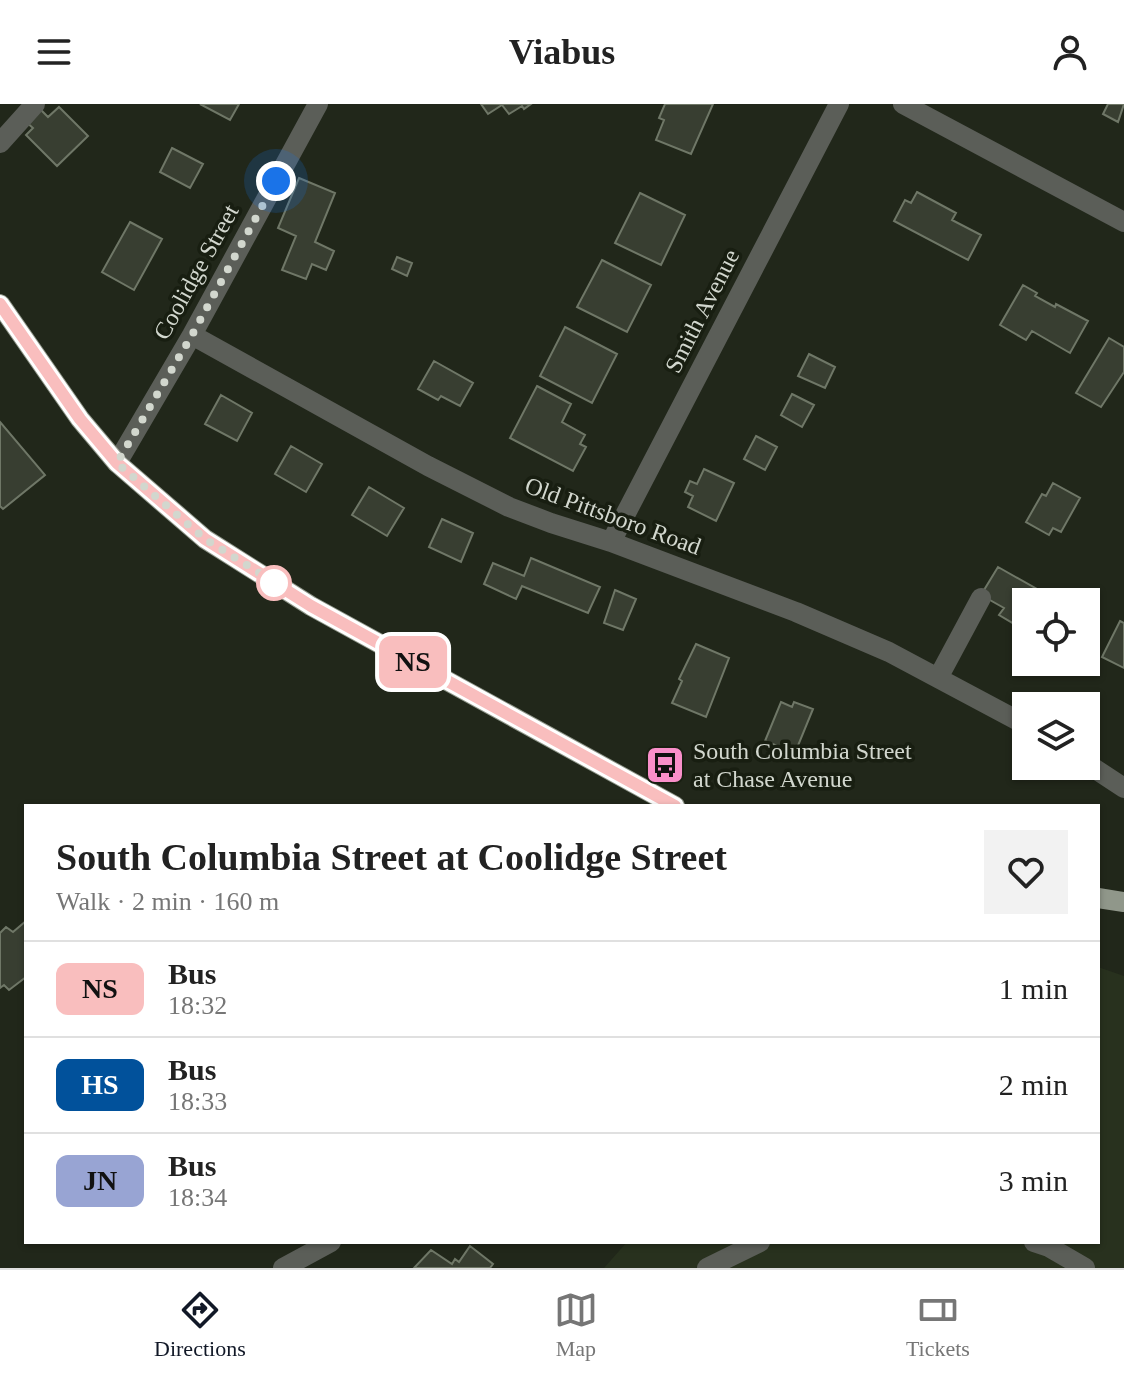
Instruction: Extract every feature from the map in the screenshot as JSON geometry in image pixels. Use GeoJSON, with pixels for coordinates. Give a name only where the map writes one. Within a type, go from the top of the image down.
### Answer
{"type":"FeatureCollection","features":[{"type":"Feature","properties":{"kind":"main road"},"geometry":{"type":"LineString","coordinates":[[2,313],[80,419],[117,463],[205,539],[311,606],[661,803]]}},
{"type":"Feature","properties":{"kind":"main road"},"geometry":{"type":"LineString","coordinates":[[1100,898],[1124,902]]}},
{"type":"Feature","properties":{"kind":"street"},"geometry":{"type":"LineString","coordinates":[[0,143],[35,104]]}},
{"type":"Feature","properties":{"kind":"street","name":"Coolidge Street"},"geometry":{"type":"LineString","coordinates":[[117,463],[192,335],[318,104]]}},
{"type":"Feature","properties":{"kind":"street","name":"Smith Avenue"},"geometry":{"type":"LineString","coordinates":[[611,542],[839,104]]}},
{"type":"Feature","properties":{"kind":"street"},"geometry":{"type":"LineString","coordinates":[[903,104],[1124,222]]}},
{"type":"Feature","properties":{"kind":"street","name":"Old Pittsboro Road"},"geometry":{"type":"LineString","coordinates":[[192,335],[428,466],[509,507],[796,612],[889,652],[1012,718]]}},
{"type":"Feature","properties":{"kind":"street"},"geometry":{"type":"LineString","coordinates":[[938,678],[981,598]]}},
{"type":"Feature","properties":{"kind":"street"},"geometry":{"type":"LineString","coordinates":[[1100,772],[1124,788]]}},
{"type":"Feature","properties":{"kind":"street"},"geometry":{"type":"LineString","coordinates":[[707,1268],[756,1244]]}},
{"type":"Feature","properties":{"kind":"street"},"geometry":{"type":"LineString","coordinates":[[1040,1244],[1085,1268]]}},
{"type":"Feature","properties":{"kind":"street"},"geometry":{"type":"LineString","coordinates":[[283,1268],[317,1245]]}},
{"type":"Feature","properties":{"kind":"shaded area"},"geometry":{"type":"Polygon","coordinates":[[[1100,968],[1124,976],[1124,1268],[604,1268],[625,1244],[1100,1244],[1100,968]]]}},
{"type":"Feature","properties":{"kind":"building"},"geometry":{"type":"Polygon","coordinates":[[[200,104],[239,104],[230,120],[200,104]]]}},
{"type":"Feature","properties":{"kind":"building"},"geometry":{"type":"Polygon","coordinates":[[[481,104],[531,104],[509,114],[502,105],[488,114],[481,104]]]}},
{"type":"Feature","properties":{"kind":"building"},"geometry":{"type":"Polygon","coordinates":[[[665,104],[713,104],[691,154],[656,140],[664,120],[659,118],[665,104]]]}},
{"type":"Feature","properties":{"kind":"building"},"geometry":{"type":"Polygon","coordinates":[[[1108,104],[1124,104],[1118,122],[1103,114],[1108,104]]]}},
{"type":"Feature","properties":{"kind":"building"},"geometry":{"type":"Polygon","coordinates":[[[59,107],[88,136],[57,166],[26,135],[33,128],[25,121],[39,108],[48,117],[59,107]]]}},
{"type":"Feature","properties":{"kind":"building"},"geometry":{"type":"Polygon","coordinates":[[[172,148],[203,164],[190,188],[160,172],[172,148]]]}},
{"type":"Feature","properties":{"kind":"building"},"geometry":{"type":"Polygon","coordinates":[[[299,178],[335,193],[315,242],[334,251],[326,270],[312,264],[306,279],[282,270],[296,236],[278,228],[299,178]]]}},
{"type":"Feature","properties":{"kind":"building"},"geometry":{"type":"Polygon","coordinates":[[[917,192],[956,213],[952,220],[981,235],[968,260],[894,221],[905,200],[911,203],[917,192]]]}},
{"type":"Feature","properties":{"kind":"building"},"geometry":{"type":"Polygon","coordinates":[[[640,193],[685,215],[661,265],[615,243],[640,193]]]}},
{"type":"Feature","properties":{"kind":"building"},"geometry":{"type":"Polygon","coordinates":[[[130,222],[162,239],[134,290],[102,272],[130,222]]]}},
{"type":"Feature","properties":{"kind":"building"},"geometry":{"type":"Polygon","coordinates":[[[397,257],[412,263],[407,276],[392,269],[397,257]]]}},
{"type":"Feature","properties":{"kind":"building"},"geometry":{"type":"Polygon","coordinates":[[[602,260],[651,285],[627,332],[577,307],[602,260]]]}},
{"type":"Feature","properties":{"kind":"building"},"geometry":{"type":"Polygon","coordinates":[[[1023,285],[1037,293],[1035,296],[1088,321],[1070,353],[1032,331],[1026,340],[1000,325],[1023,285]]]}},
{"type":"Feature","properties":{"kind":"building"},"geometry":{"type":"Polygon","coordinates":[[[565,327],[617,354],[592,403],[540,376],[565,327]]]}},
{"type":"Feature","properties":{"kind":"building"},"geometry":{"type":"Polygon","coordinates":[[[1109,338],[1124,347],[1124,372],[1101,407],[1076,393],[1109,338]]]}},
{"type":"Feature","properties":{"kind":"building"},"geometry":{"type":"Polygon","coordinates":[[[809,354],[835,367],[825,388],[798,376],[809,354]]]}},
{"type":"Feature","properties":{"kind":"building"},"geometry":{"type":"Polygon","coordinates":[[[434,361],[473,383],[460,406],[441,396],[438,400],[418,389],[434,361]]]}},
{"type":"Feature","properties":{"kind":"building"},"geometry":{"type":"Polygon","coordinates":[[[537,386],[571,404],[562,422],[585,435],[580,444],[586,447],[573,471],[510,438],[537,386]]]}},
{"type":"Feature","properties":{"kind":"building"},"geometry":{"type":"Polygon","coordinates":[[[792,394],[814,405],[802,427],[781,415],[792,394]]]}},
{"type":"Feature","properties":{"kind":"building"},"geometry":{"type":"Polygon","coordinates":[[[221,395],[252,413],[237,441],[205,424],[221,395]]]}},
{"type":"Feature","properties":{"kind":"building"},"geometry":{"type":"Polygon","coordinates":[[[0,422],[45,475],[3,509],[0,506],[0,422]]]}},
{"type":"Feature","properties":{"kind":"building"},"geometry":{"type":"Polygon","coordinates":[[[756,436],[777,447],[765,470],[744,459],[756,436]]]}},
{"type":"Feature","properties":{"kind":"building"},"geometry":{"type":"Polygon","coordinates":[[[291,446],[322,464],[306,492],[275,474],[291,446]]]}},
{"type":"Feature","properties":{"kind":"building"},"geometry":{"type":"Polygon","coordinates":[[[704,469],[734,483],[716,521],[688,507],[693,496],[685,492],[690,481],[697,484],[704,469]]]}},
{"type":"Feature","properties":{"kind":"building"},"geometry":{"type":"Polygon","coordinates":[[[1053,483],[1080,498],[1061,532],[1053,528],[1049,535],[1026,522],[1042,494],[1046,496],[1053,483]]]}},
{"type":"Feature","properties":{"kind":"building"},"geometry":{"type":"Polygon","coordinates":[[[369,487],[404,508],[387,536],[352,515],[369,487]]]}},
{"type":"Feature","properties":{"kind":"building"},"geometry":{"type":"Polygon","coordinates":[[[442,519],[473,533],[461,562],[429,547],[442,519]]]}},
{"type":"Feature","properties":{"kind":"building"},"geometry":{"type":"Polygon","coordinates":[[[531,558],[600,587],[588,613],[522,586],[516,599],[484,584],[493,563],[524,576],[531,558]]]}},
{"type":"Feature","properties":{"kind":"building"},"geometry":{"type":"Polygon","coordinates":[[[998,567],[1035,588],[1012,588],[1012,623],[999,615],[1004,608],[981,595],[998,567]]]}},
{"type":"Feature","properties":{"kind":"building"},"geometry":{"type":"Polygon","coordinates":[[[615,590],[636,599],[623,630],[604,623],[615,590]]]}},
{"type":"Feature","properties":{"kind":"building"},"geometry":{"type":"Polygon","coordinates":[[[1120,621],[1124,623],[1124,668],[1102,657],[1120,621]]]}},
{"type":"Feature","properties":{"kind":"building"},"geometry":{"type":"Polygon","coordinates":[[[696,644],[729,658],[706,717],[672,703],[682,681],[679,679],[696,644]]]}},
{"type":"Feature","properties":{"kind":"building"},"geometry":{"type":"Polygon","coordinates":[[[781,702],[792,707],[794,702],[813,709],[795,753],[765,741],[781,702]]]}},
{"type":"Feature","properties":{"kind":"building"},"geometry":{"type":"Polygon","coordinates":[[[24,923],[24,979],[9,990],[4,985],[0,988],[0,933],[6,927],[13,932],[24,923]]]}},
{"type":"Feature","properties":{"kind":"building"},"geometry":{"type":"Polygon","coordinates":[[[470,1246],[493,1264],[490,1268],[414,1268],[431,1250],[452,1264],[455,1259],[459,1262],[470,1246]]]}},
{"type":"Feature","properties":{"kind":"bus line","name":"NS"},"geometry":{"type":"LineString","coordinates":[[0,304],[80,419],[117,463],[205,539],[311,606],[670,804]]}},
{"type":"Feature","properties":{"kind":"place","name":"South Columbia Street at Chase Avenue"},"geometry":{"type":"Point","coordinates":[665,765]}},
{"type":"Feature","properties":{"kind":"route"},"geometry":{"type":"LineString","coordinates":[[274,583],[285,589],[205,539],[117,463],[192,335],[276,181]]}}]}
